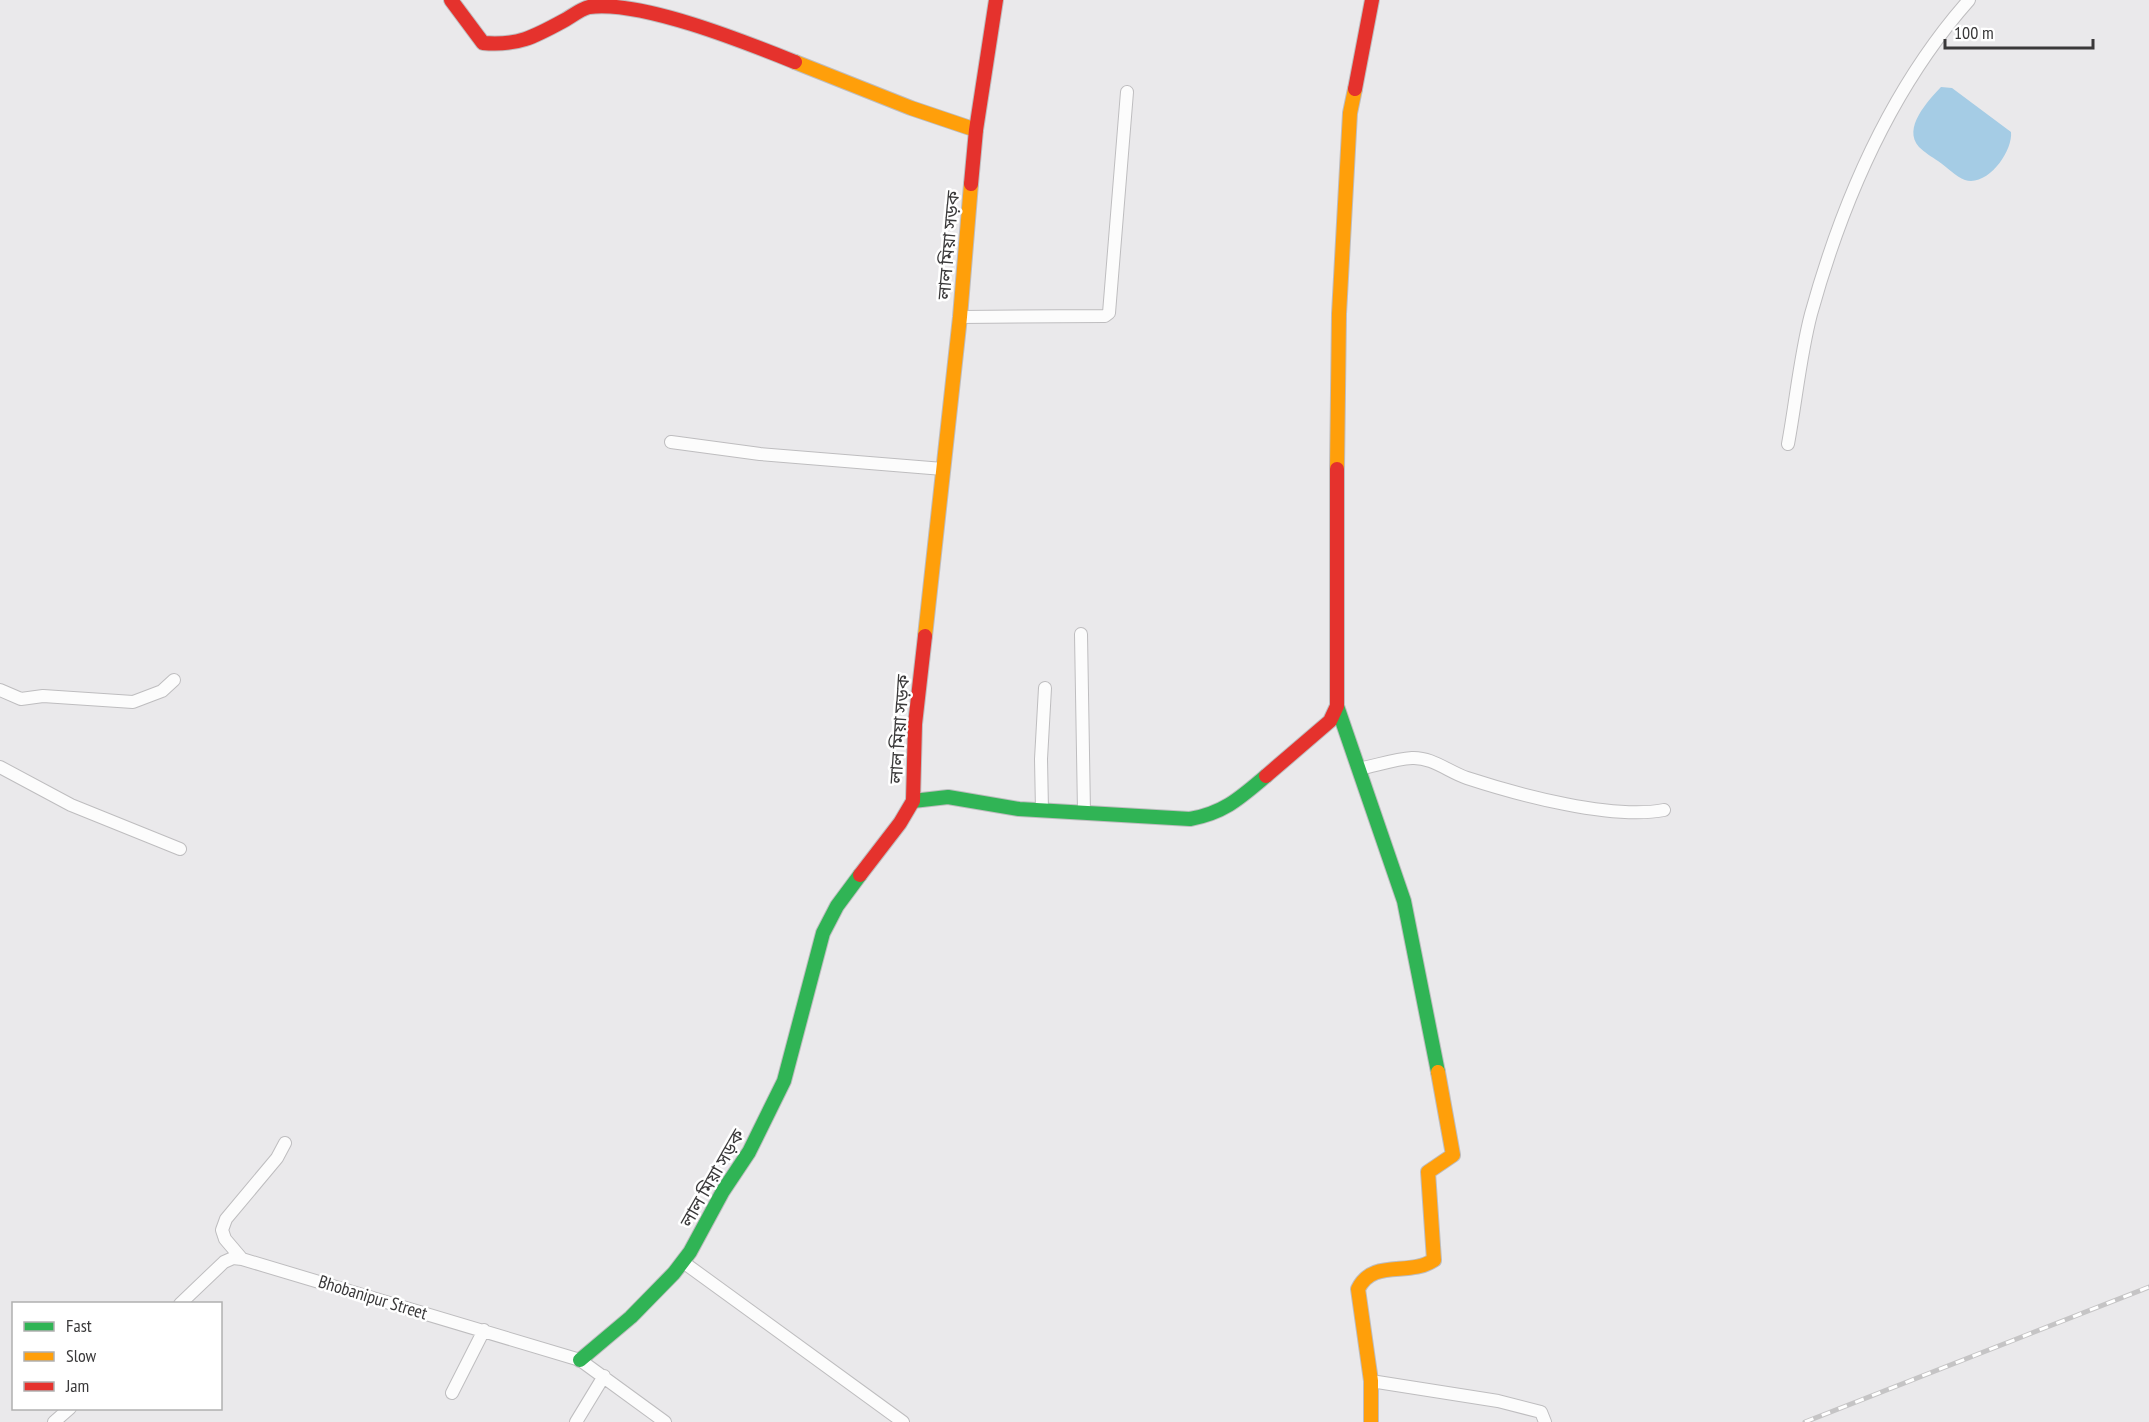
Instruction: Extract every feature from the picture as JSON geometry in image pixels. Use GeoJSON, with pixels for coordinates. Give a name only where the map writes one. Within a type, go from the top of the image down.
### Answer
{"type":"FeatureCollection","features":[{"type":"Feature","properties":{"kind":"street"},"geometry":{"type":"LineString","coordinates":[[452,0],[483,43],[508,45],[533,38],[589,7],[619,5],[674,14],[911,108],[976,130]]}},
{"type":"Feature","properties":{"kind":"street","name":"লাল মিয়া সড়ক"},"geometry":{"type":"LineString","coordinates":[[580,1360],[631,1317],[683,1262],[749,1152],[784,1081],[823,933],[837,906],[900,823],[913,801],[915,724],[960,317],[976,130],[996,0]]}},
{"type":"Feature","properties":{"kind":"street"},"geometry":{"type":"LineString","coordinates":[[1371,1422],[1371,1381],[1358,1289],[1360,1280],[1371,1272],[1423,1267],[1434,1260],[1428,1172],[1437,1163],[1449,1160],[1453,1155],[1453,1145],[1404,901],[1337,706],[1339,314],[1350,113],[1372,0]]}},
{"type":"Feature","properties":{"kind":"street"},"geometry":{"type":"LineString","coordinates":[[1788,444],[1811,316],[1845,211],[1870,151],[1932,44],[1968,0]]}},
{"type":"Feature","properties":{"kind":"street"},"geometry":{"type":"LineString","coordinates":[[960,317],[1105,316],[1109,313],[1126,92]]}},
{"type":"Feature","properties":{"kind":"street"},"geometry":{"type":"LineString","coordinates":[[671,442],[760,454],[943,469]]}},
{"type":"Feature","properties":{"kind":"street"},"geometry":{"type":"LineString","coordinates":[[1081,634],[1084,812]]}},
{"type":"Feature","properties":{"kind":"street"},"geometry":{"type":"LineString","coordinates":[[0,690],[21,699],[43,696],[132,702],[162,691],[174,680]]}},
{"type":"Feature","properties":{"kind":"street"},"geometry":{"type":"LineString","coordinates":[[1042,810],[1041,759],[1045,688]]}},
{"type":"Feature","properties":{"kind":"street"},"geometry":{"type":"LineString","coordinates":[[913,801],[948,797],[1042,810],[1190,819],[1213,815],[1235,802],[1302,747],[1330,721],[1337,706]]}},
{"type":"Feature","properties":{"kind":"street"},"geometry":{"type":"LineString","coordinates":[[1358,769],[1413,758],[1432,761],[1493,786],[1563,802],[1623,813],[1645,814],[1664,810]]}},
{"type":"Feature","properties":{"kind":"street"},"geometry":{"type":"LineString","coordinates":[[0,767],[71,805],[180,849]]}},
{"type":"Feature","properties":{"kind":"street"},"geometry":{"type":"LineString","coordinates":[[242,1259],[225,1239],[222,1230],[226,1219],[277,1158],[285,1143]]}},
{"type":"Feature","properties":{"kind":"street"},"geometry":{"type":"LineString","coordinates":[[182,1302],[224,1262],[232,1258],[242,1259]]}},
{"type":"Feature","properties":{"kind":"street","name":"Bhobanipur Street"},"geometry":{"type":"LineString","coordinates":[[242,1259],[580,1360],[665,1422]]}},
{"type":"Feature","properties":{"kind":"street"},"geometry":{"type":"LineString","coordinates":[[683,1262],[903,1422]]}},
{"type":"Feature","properties":{"kind":"street"},"geometry":{"type":"LineString","coordinates":[[452,1393],[484,1330]]}},
{"type":"Feature","properties":{"kind":"street"},"geometry":{"type":"LineString","coordinates":[[576,1422],[604,1376]]}},
{"type":"Feature","properties":{"kind":"street"},"geometry":{"type":"LineString","coordinates":[[1371,1381],[1498,1401],[1541,1412],[1545,1422]]}},
{"type":"Feature","properties":{"kind":"street"},"geometry":{"type":"LineString","coordinates":[[54,1422],[68,1410]]}},
{"type":"Feature","properties":{"kind":"water"},"geometry":{"type":"Polygon","coordinates":[[[1941,87],[1952,88],[2011,132],[2011,140],[2003,157],[1990,173],[1982,178],[1974,181],[1962,179],[1923,151],[1915,140],[1913,132],[1915,123],[1941,87]]]}},
{"type":"Feature","properties":{"kind":"railway"},"geometry":{"type":"LineString","coordinates":[[1805,1422],[2149,1287]]}},
{"type":"Feature","properties":{"kind":"traffic: fast"},"geometry":{"type":"LineString","coordinates":[[1337,706],[1404,901],[1438,1072]]}},
{"type":"Feature","properties":{"kind":"traffic: fast"},"geometry":{"type":"LineString","coordinates":[[913,801],[948,797],[1019,809],[1190,819],[1222,809],[1266,776]]}},
{"type":"Feature","properties":{"kind":"traffic: fast"},"geometry":{"type":"LineString","coordinates":[[580,1360],[631,1317],[674,1273],[690,1252],[723,1191],[749,1152],[784,1081],[823,933],[837,906],[860,875]]}},
{"type":"Feature","properties":{"kind":"traffic: slow"},"geometry":{"type":"LineString","coordinates":[[795,62],[911,108],[976,130]]}},
{"type":"Feature","properties":{"kind":"traffic: slow"},"geometry":{"type":"LineString","coordinates":[[1337,469],[1339,314],[1350,113],[1355,89]]}},
{"type":"Feature","properties":{"kind":"traffic: slow"},"geometry":{"type":"LineString","coordinates":[[925,636],[960,317],[971,184]]}},
{"type":"Feature","properties":{"kind":"traffic: slow"},"geometry":{"type":"LineString","coordinates":[[1371,1422],[1371,1381],[1358,1289],[1373,1274],[1424,1265],[1434,1260],[1428,1172],[1453,1155],[1438,1072]]}},
{"type":"Feature","properties":{"kind":"traffic: jam"},"geometry":{"type":"LineString","coordinates":[[451,0],[483,43],[516,42],[544,31],[586,8],[611,7],[636,10],[693,24],[795,62]]}},
{"type":"Feature","properties":{"kind":"traffic: jam"},"geometry":{"type":"LineString","coordinates":[[971,184],[976,130],[996,0]]}},
{"type":"Feature","properties":{"kind":"traffic: jam"},"geometry":{"type":"LineString","coordinates":[[1355,89],[1372,0]]}},
{"type":"Feature","properties":{"kind":"traffic: jam"},"geometry":{"type":"LineString","coordinates":[[1266,776],[1330,721],[1337,706],[1337,469]]}},
{"type":"Feature","properties":{"kind":"traffic: jam"},"geometry":{"type":"LineString","coordinates":[[860,875],[900,823],[913,801],[915,724],[925,636]]}}]}
